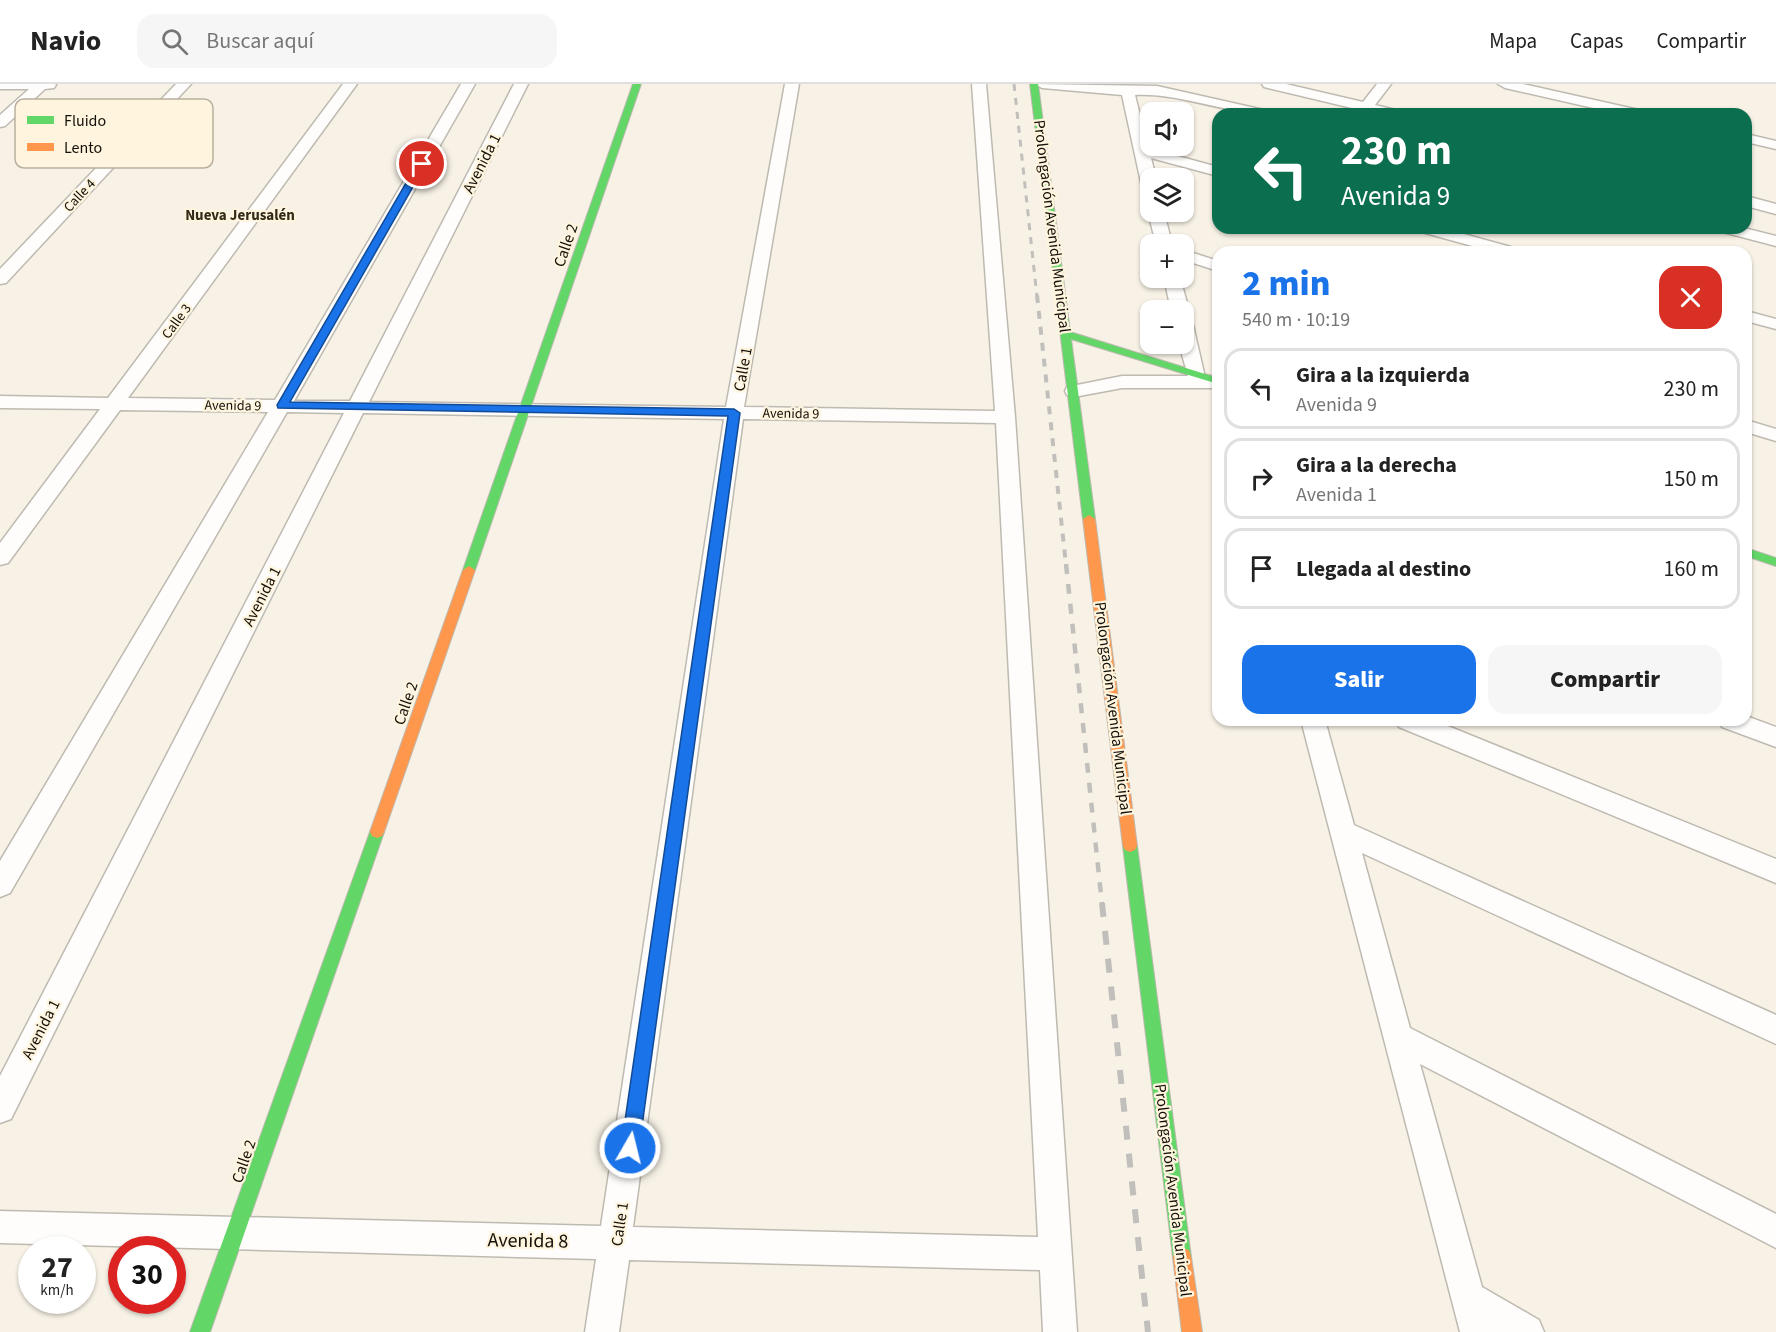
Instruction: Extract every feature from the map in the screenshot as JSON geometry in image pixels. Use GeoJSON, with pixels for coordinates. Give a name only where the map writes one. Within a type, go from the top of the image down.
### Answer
{"type":"FeatureCollection","features":[{"type":"Feature","properties":{"kind":"street"},"geometry":{"type":"LineString","coordinates":[[0,85],[47,84]]}},
{"type":"Feature","properties":{"kind":"street"},"geometry":{"type":"LineString","coordinates":[[29,99],[47,84]]}},
{"type":"Feature","properties":{"kind":"street","name":"Calle 4"},"geometry":{"type":"LineString","coordinates":[[170,99],[184,84]]}},
{"type":"Feature","properties":{"kind":"street","name":"Calle 3"},"geometry":{"type":"LineString","coordinates":[[0,558],[350,84]]}},
{"type":"Feature","properties":{"kind":"street"},"geometry":{"type":"LineString","coordinates":[[0,885],[468,84]]}},
{"type":"Feature","properties":{"kind":"street","name":"Avenida 1"},"geometry":{"type":"LineString","coordinates":[[0,1108],[521,84]]}},
{"type":"Feature","properties":{"kind":"street","name":"Calle 2"},"geometry":{"type":"LineString","coordinates":[[200,1332],[526,409],[637,84]]}},
{"type":"Feature","properties":{"kind":"street","name":"Calle 1"},"geometry":{"type":"LineString","coordinates":[[602,1332],[734,413],[792,84]]}},
{"type":"Feature","properties":{"kind":"street"},"geometry":{"type":"LineString","coordinates":[[979,84],[1005,417],[1060,1332]]}},
{"type":"Feature","properties":{"kind":"street","name":"Prolongación Avenida Municipal"},"geometry":{"type":"LineString","coordinates":[[1034,84],[1192,1332]]}},
{"type":"Feature","properties":{"kind":"street"},"geometry":{"type":"LineString","coordinates":[[1042,84],[1157,90],[1237,108]]}},
{"type":"Feature","properties":{"kind":"street"},"geometry":{"type":"LineString","coordinates":[[1157,90],[1173,84]]}},
{"type":"Feature","properties":{"kind":"street"},"geometry":{"type":"LineString","coordinates":[[1269,84],[1370,108]]}},
{"type":"Feature","properties":{"kind":"street"},"geometry":{"type":"LineString","coordinates":[[1366,107],[1384,84]]}},
{"type":"Feature","properties":{"kind":"street"},"geometry":{"type":"LineString","coordinates":[[1505,84],[1612,108]]}},
{"type":"Feature","properties":{"kind":"street"},"geometry":{"type":"LineString","coordinates":[[1127,88],[1140,143]]}},
{"type":"Feature","properties":{"kind":"street"},"geometry":{"type":"LineString","coordinates":[[0,123],[15,111]]}},
{"type":"Feature","properties":{"kind":"street"},"geometry":{"type":"LineString","coordinates":[[1752,139],[1776,145]]}},
{"type":"Feature","properties":{"kind":"street"},"geometry":{"type":"LineString","coordinates":[[1160,156],[1212,170]]}},
{"type":"Feature","properties":{"kind":"street","name":"Calle 4"},"geometry":{"type":"LineString","coordinates":[[0,279],[105,168]]}},
{"type":"Feature","properties":{"kind":"street"},"geometry":{"type":"LineString","coordinates":[[1752,203],[1776,209]]}},
{"type":"Feature","properties":{"kind":"street"},"geometry":{"type":"LineString","coordinates":[[1446,234],[1490,246]]}},
{"type":"Feature","properties":{"kind":"street"},"geometry":{"type":"LineString","coordinates":[[1749,234],[1776,241]]}},
{"type":"Feature","properties":{"kind":"street"},"geometry":{"type":"LineString","coordinates":[[1194,258],[1212,264]]}},
{"type":"Feature","properties":{"kind":"street"},"geometry":{"type":"LineString","coordinates":[[1752,318],[1776,324]]}},
{"type":"Feature","properties":{"kind":"street"},"geometry":{"type":"LineString","coordinates":[[1067,334],[1212,380]]}},
{"type":"Feature","properties":{"kind":"street"},"geometry":{"type":"LineString","coordinates":[[1191,354],[1195,373]]}},
{"type":"Feature","properties":{"kind":"street"},"geometry":{"type":"LineString","coordinates":[[1074,391],[1122,382],[1212,382]]}},
{"type":"Feature","properties":{"kind":"street","name":"Avenida 9"},"geometry":{"type":"LineString","coordinates":[[0,402],[1005,417]]}},
{"type":"Feature","properties":{"kind":"street"},"geometry":{"type":"LineString","coordinates":[[1752,428],[1776,435]]}},
{"type":"Feature","properties":{"kind":"street"},"geometry":{"type":"LineString","coordinates":[[1752,554],[1776,562]]}},
{"type":"Feature","properties":{"kind":"street"},"geometry":{"type":"LineString","coordinates":[[1315,726],[1477,1332]]}},
{"type":"Feature","properties":{"kind":"street"},"geometry":{"type":"LineString","coordinates":[[1423,726],[1776,871]]}},
{"type":"Feature","properties":{"kind":"street"},"geometry":{"type":"LineString","coordinates":[[1747,726],[1776,737]]}},
{"type":"Feature","properties":{"kind":"street"},"geometry":{"type":"LineString","coordinates":[[1343,832],[1776,1030]]}},
{"type":"Feature","properties":{"kind":"street"},"geometry":{"type":"LineString","coordinates":[[1398,1037],[1776,1232]]}},
{"type":"Feature","properties":{"kind":"street","name":"Avenida 8"},"geometry":{"type":"LineString","coordinates":[[0,1227],[1055,1254]]}},
{"type":"Feature","properties":{"kind":"street"},"geometry":{"type":"LineString","coordinates":[[1468,1298],[1527,1332]]}},
{"type":"Feature","properties":{"kind":"railway"},"geometry":{"type":"LineString","coordinates":[[1014,84],[1037,297]]}},
{"type":"Feature","properties":{"kind":"railway"},"geometry":{"type":"LineString","coordinates":[[1037,295],[1066,565]]}},
{"type":"Feature","properties":{"kind":"railway"},"geometry":{"type":"LineString","coordinates":[[1066,564],[1102,904]]}},
{"type":"Feature","properties":{"kind":"railway"},"geometry":{"type":"LineString","coordinates":[[1102,903],[1148,1332]]}},
{"type":"Feature","properties":{"kind":"traffic: fast"},"geometry":{"type":"LineString","coordinates":[[469,570],[637,84]]}},
{"type":"Feature","properties":{"kind":"traffic: fast"},"geometry":{"type":"LineString","coordinates":[[1034,84],[1089,519]]}},
{"type":"Feature","properties":{"kind":"traffic: fast"},"geometry":{"type":"LineString","coordinates":[[1067,334],[1212,379]]}},
{"type":"Feature","properties":{"kind":"traffic: fast"},"geometry":{"type":"LineString","coordinates":[[1752,554],[1776,562]]}},
{"type":"Feature","properties":{"kind":"traffic: fast"},"geometry":{"type":"LineString","coordinates":[[200,1332],[377,832]]}},
{"type":"Feature","properties":{"kind":"traffic: fast"},"geometry":{"type":"LineString","coordinates":[[1130,846],[1182,1257]]}},
{"type":"Feature","properties":{"kind":"traffic: slow"},"geometry":{"type":"LineString","coordinates":[[1089,519],[1130,846]]}},
{"type":"Feature","properties":{"kind":"traffic: slow"},"geometry":{"type":"LineString","coordinates":[[377,832],[469,570]]}},
{"type":"Feature","properties":{"kind":"traffic: slow"},"geometry":{"type":"LineString","coordinates":[[1182,1257],[1192,1332]]}},
{"type":"Feature","properties":{"kind":"district","name":"Nueva Jerusalén"},"geometry":{"type":"Point","coordinates":[240,215]}},
{"type":"Feature","properties":{"kind":"route"},"geometry":{"type":"LineString","coordinates":[[422,164],[282,405],[734,413],[630,1148]]}}]}
